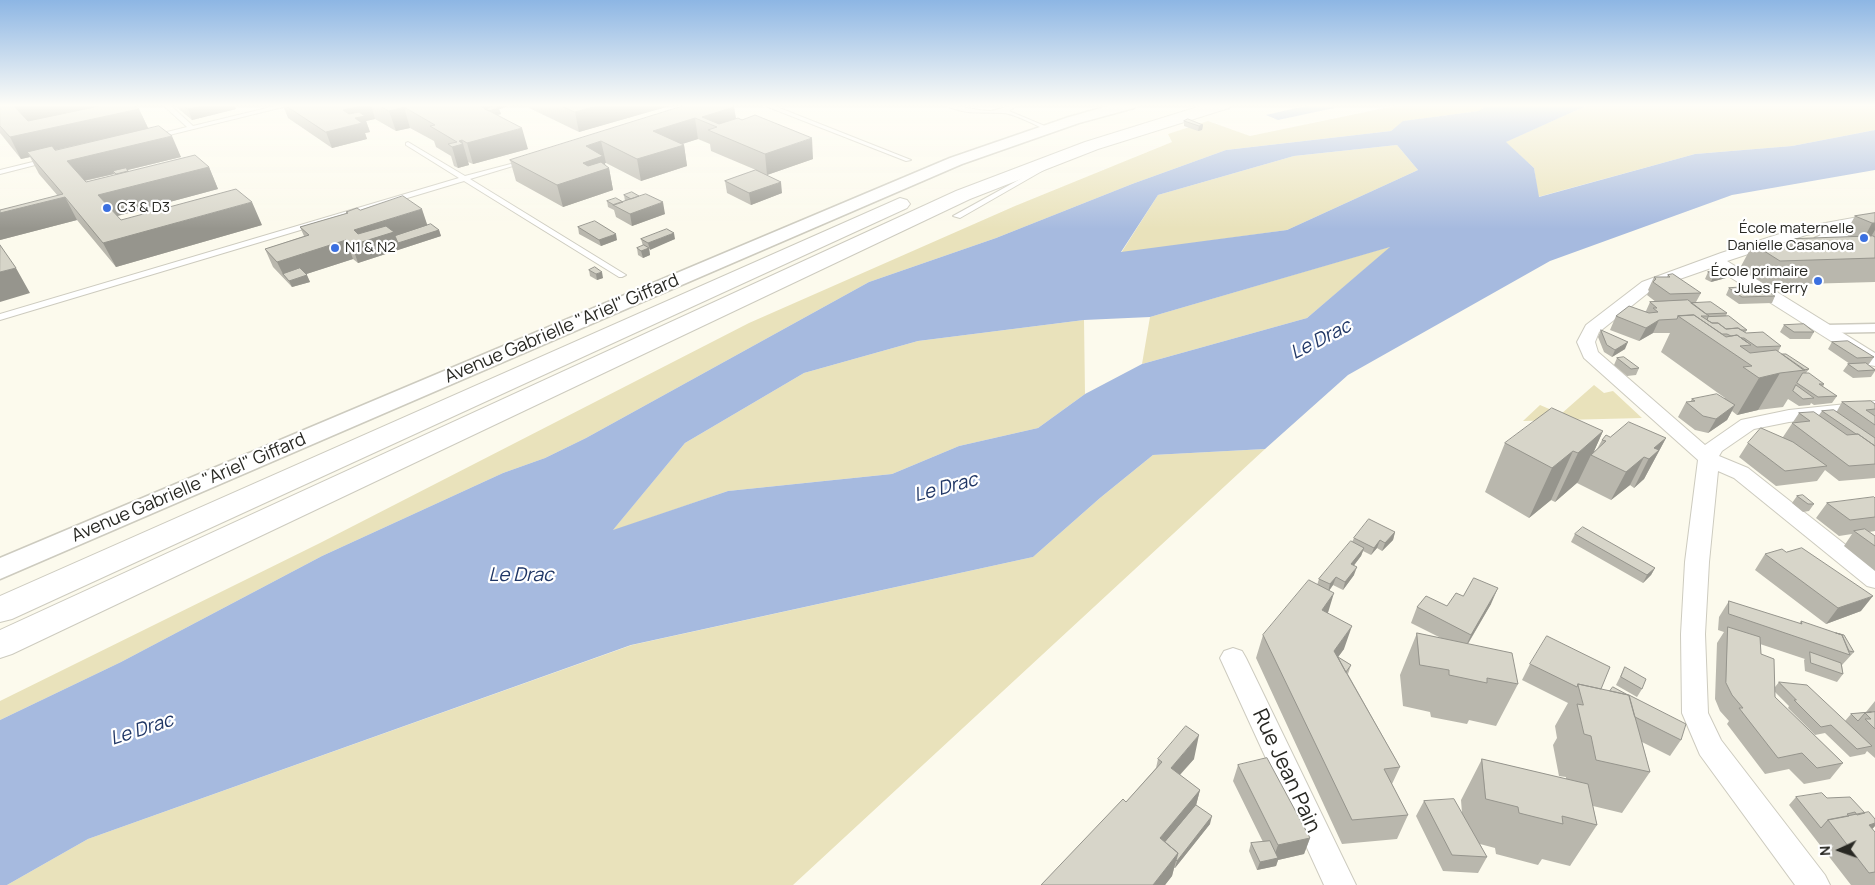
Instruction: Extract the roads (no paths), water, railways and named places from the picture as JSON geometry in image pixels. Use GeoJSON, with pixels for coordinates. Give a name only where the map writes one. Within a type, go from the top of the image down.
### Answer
{"type":"FeatureCollection","features":[{"type":"Feature","properties":{"kind":"highway"},"geometry":{"type":"LineString","coordinates":[[0,610],[934,189],[1046,146]]}},
{"type":"Feature","properties":{"kind":"highway"},"geometry":{"type":"LineString","coordinates":[[0,645],[963,195],[1086,146]]}},
{"type":"Feature","properties":{"kind":"street","name":"Avenue Gabrielle \"Ariel\" Giffard"},"geometry":{"type":"LineString","coordinates":[[0,569],[956,161],[999,146]]}},
{"type":"Feature","properties":{"kind":"street"},"geometry":{"type":"LineString","coordinates":[[1875,218],[1803,231],[1755,245],[1648,285],[1592,329],[1586,342],[1590,354],[1688,439],[1708,459],[1742,473],[1875,580]]}},
{"type":"Feature","properties":{"kind":"street"},"geometry":{"type":"LineString","coordinates":[[1875,249],[1843,235],[1821,238],[1875,268]]}},
{"type":"Feature","properties":{"kind":"street"},"geometry":{"type":"LineString","coordinates":[[1716,261],[1875,361]]}},
{"type":"Feature","properties":{"kind":"street"},"geometry":{"type":"LineString","coordinates":[[1825,330],[1875,328]]}},
{"type":"Feature","properties":{"kind":"street"},"geometry":{"type":"LineString","coordinates":[[1814,885],[1710,747],[1696,713],[1693,634],[1697,562],[1708,459],[1713,448],[1748,424],[1789,416],[1875,407]]}},
{"type":"Feature","properties":{"kind":"street","name":"Rue Jean Pain"},"geometry":{"type":"LineString","coordinates":[[1233,658],[1340,885]]}},
{"type":"Feature","properties":{"kind":"lane"},"geometry":{"type":"LineString","coordinates":[[412,146],[622,275]]}},
{"type":"Feature","properties":{"kind":"lane"},"geometry":{"type":"LineString","coordinates":[[873,146],[908,160]]}},
{"type":"Feature","properties":{"kind":"lane"},"geometry":{"type":"LineString","coordinates":[[957,216],[1081,148]]}},
{"type":"Feature","properties":{"kind":"lane"},"geometry":{"type":"LineString","coordinates":[[0,317],[532,158]]}},
{"type":"Feature","properties":{"kind":"lane"},"geometry":{"type":"LineString","coordinates":[[0,172],[48,161]]}},
{"type":"Feature","properties":{"kind":"water","name":"Le Drac"},"geometry":{"type":"Polygon","coordinates":[[[1258,146],[1385,146],[1294,156],[1158,195],[1121,252],[1287,230],[1418,170],[1398,146],[1511,146],[1534,168],[1539,197],[1695,154],[1788,146],[1875,146],[1875,170],[1732,195],[1550,261],[1348,375],[1265,449],[1153,455],[1100,498],[1033,557],[631,645],[88,839],[7,885],[0,885],[0,720],[121,662],[322,556],[503,473],[545,458],[586,438],[869,282],[996,238],[1132,184],[1226,150],[1258,146]],[[1390,247],[1150,317],[1084,320],[918,341],[804,373],[685,443],[613,530],[728,491],[892,474],[959,446],[1038,428],[1085,394],[1142,364],[1307,318],[1390,247]]]}},
{"type":"Feature","properties":{"kind":"place","name":"C3 & D3"},"geometry":{"type":"Point","coordinates":[107,208]}},
{"type":"Feature","properties":{"kind":"place","name":"École maternelle Danielle Casanova"},"geometry":{"type":"Point","coordinates":[1864,238]}},
{"type":"Feature","properties":{"kind":"place","name":"N1 & N2"},"geometry":{"type":"Point","coordinates":[335,248]}},
{"type":"Feature","properties":{"kind":"place","name":"École primaire Jules Ferry"},"geometry":{"type":"Point","coordinates":[1818,281]}}]}
